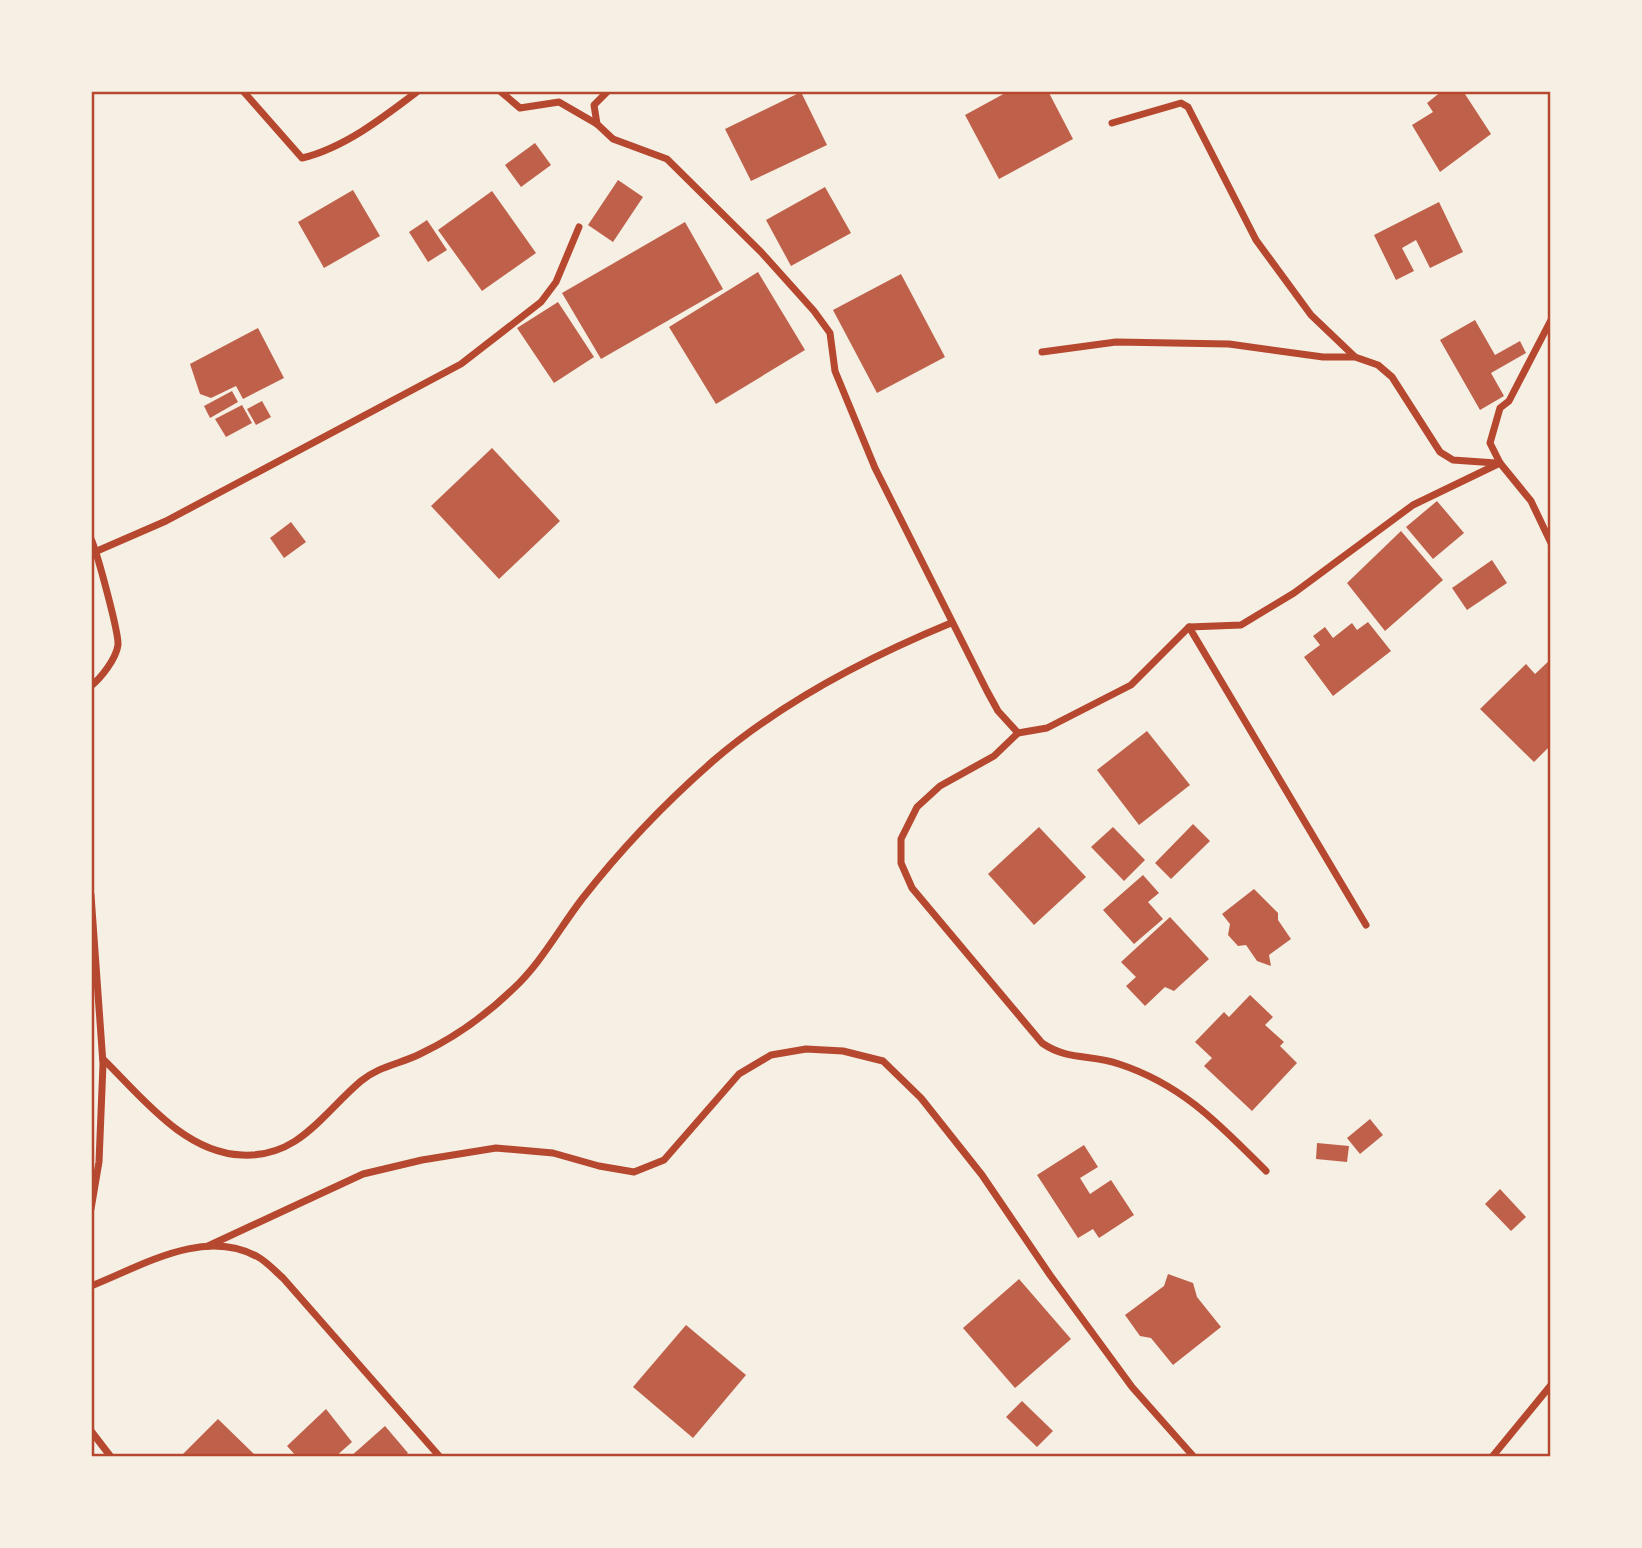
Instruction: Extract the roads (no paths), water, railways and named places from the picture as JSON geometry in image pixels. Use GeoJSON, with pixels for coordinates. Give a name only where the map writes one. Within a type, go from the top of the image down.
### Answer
{"type":"FeatureCollection","features":[{"type":"Feature","properties":{"kind":"street"},"geometry":{"type":"LineString","coordinates":[[243,91],[302,158],[316,155],[381,119],[418,91]]}},
{"type":"Feature","properties":{"kind":"street"},"geometry":{"type":"LineString","coordinates":[[500,91],[520,108],[559,102],[597,124],[613,139],[667,159],[789,282],[831,333],[835,371],[875,468],[951,623],[998,711],[1018,733]]}},
{"type":"Feature","properties":{"kind":"street"},"geometry":{"type":"LineString","coordinates":[[597,124],[594,106],[608,91]]}},
{"type":"Feature","properties":{"kind":"street"},"geometry":{"type":"LineString","coordinates":[[1112,123],[1181,103],[1188,107],[1255,240],[1311,315],[1355,357]]}},
{"type":"Feature","properties":{"kind":"street"},"geometry":{"type":"LineString","coordinates":[[97,551],[166,521],[461,364],[541,302],[556,282],[579,227]]}},
{"type":"Feature","properties":{"kind":"street"},"geometry":{"type":"LineString","coordinates":[[1551,320],[1508,401],[1500,408],[1490,443],[1500,463],[1531,501],[1551,543]]}},
{"type":"Feature","properties":{"kind":"street"},"geometry":{"type":"LineString","coordinates":[[1042,352],[1116,342],[1229,344],[1323,357],[1355,357],[1378,365],[1392,377],[1440,452],[1453,460],[1467,463],[1500,463]]}},
{"type":"Feature","properties":{"kind":"street"},"geometry":{"type":"LineString","coordinates":[[1266,1171],[1187,1096],[1118,1063],[1059,1055],[1042,1043],[912,888],[901,863],[901,839],[917,807],[940,786],[994,756],[1018,733],[1047,728],[1131,685],[1189,626],[1241,625],[1294,593],[1413,505],[1500,463]]}},
{"type":"Feature","properties":{"kind":"street"},"geometry":{"type":"LineString","coordinates":[[91,539],[97,551],[118,645],[101,678],[91,686]]}},
{"type":"Feature","properties":{"kind":"street"},"geometry":{"type":"LineString","coordinates":[[103,1059],[177,1129],[205,1147],[221,1153],[245,1156],[292,1146],[376,1070],[448,1040],[499,1002],[532,971],[584,896],[642,828],[715,759],[796,701],[875,654],[951,623]]}},
{"type":"Feature","properties":{"kind":"street"},"geometry":{"type":"LineString","coordinates":[[1189,626],[1366,925]]}},
{"type":"Feature","properties":{"kind":"street"},"geometry":{"type":"LineString","coordinates":[[91,895],[103,1059],[99,1161],[91,1209]]}},
{"type":"Feature","properties":{"kind":"street"},"geometry":{"type":"LineString","coordinates":[[91,1286],[157,1258],[208,1246],[363,1174],[422,1160],[496,1149],[553,1153],[599,1167],[634,1172],[664,1160],[739,1074],[771,1055],[806,1049],[843,1051],[883,1061],[921,1098],[982,1175],[1108,1355],[1171,1435],[1194,1457]]}},
{"type":"Feature","properties":{"kind":"street"},"geometry":{"type":"LineString","coordinates":[[208,1246],[234,1248],[258,1258],[283,1278],[440,1457]]}},
{"type":"Feature","properties":{"kind":"street"},"geometry":{"type":"LineString","coordinates":[[1492,1457],[1551,1385]]}},
{"type":"Feature","properties":{"kind":"street"},"geometry":{"type":"LineString","coordinates":[[91,1431],[111,1457]]}}]}
